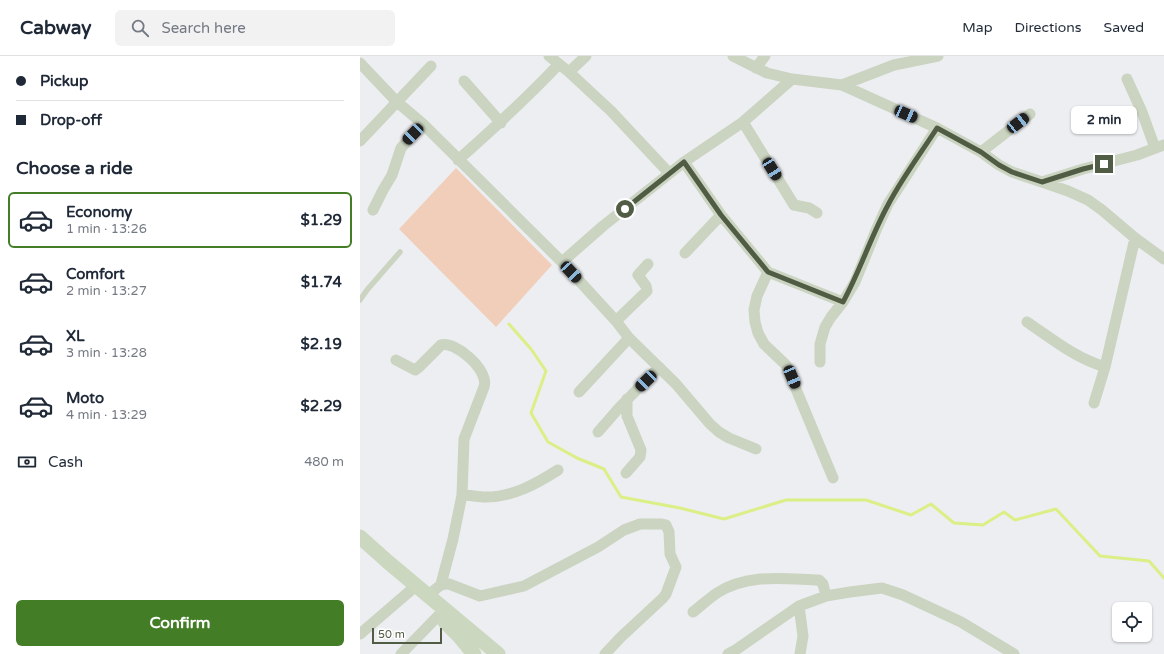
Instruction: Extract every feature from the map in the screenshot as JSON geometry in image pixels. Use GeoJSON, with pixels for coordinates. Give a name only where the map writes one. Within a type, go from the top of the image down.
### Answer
{"type":"FeatureCollection","features":[{"type":"Feature","properties":{"kind":"street"},"geometry":{"type":"LineString","coordinates":[[549,56],[569,72],[611,111],[669,173]]}},
{"type":"Feature","properties":{"kind":"street"},"geometry":{"type":"LineString","coordinates":[[569,72],[586,56]]}},
{"type":"Feature","properties":{"kind":"street"},"geometry":{"type":"LineString","coordinates":[[733,56],[767,73],[792,79],[842,85],[937,128],[981,152],[1012,172],[1068,191],[1088,200],[1164,259]]}},
{"type":"Feature","properties":{"kind":"street"},"geometry":{"type":"LineString","coordinates":[[756,68],[765,56]]}},
{"type":"Feature","properties":{"kind":"street"},"geometry":{"type":"LineString","coordinates":[[842,85],[894,65],[938,56]]}},
{"type":"Feature","properties":{"kind":"street"},"geometry":{"type":"LineString","coordinates":[[360,63],[396,101],[423,124],[562,262],[616,321],[629,338],[659,367],[710,424],[729,438],[756,449]]}},
{"type":"Feature","properties":{"kind":"street"},"geometry":{"type":"LineString","coordinates":[[458,160],[501,123],[558,64]]}},
{"type":"Feature","properties":{"kind":"street"},"geometry":{"type":"LineString","coordinates":[[360,141],[396,101],[431,66]]}},
{"type":"Feature","properties":{"kind":"street"},"geometry":{"type":"LineString","coordinates":[[562,262],[603,226],[669,173],[743,122],[792,79]]}},
{"type":"Feature","properties":{"kind":"street"},"geometry":{"type":"LineString","coordinates":[[1042,182],[1083,169],[1137,155],[1159,146],[1128,79]]}},
{"type":"Feature","properties":{"kind":"street"},"geometry":{"type":"LineString","coordinates":[[464,81],[501,123]]}},
{"type":"Feature","properties":{"kind":"street"},"geometry":{"type":"LineString","coordinates":[[981,152],[1030,114]]}},
{"type":"Feature","properties":{"kind":"street"},"geometry":{"type":"LineString","coordinates":[[743,122],[794,205],[809,208],[817,213]]}},
{"type":"Feature","properties":{"kind":"street"},"geometry":{"type":"LineString","coordinates":[[373,210],[392,175],[401,148],[423,124]]}},
{"type":"Feature","properties":{"kind":"street"},"geometry":{"type":"LineString","coordinates":[[820,362],[820,344],[825,327],[855,282],[888,204],[937,128]]}},
{"type":"Feature","properties":{"kind":"street"},"geometry":{"type":"LineString","coordinates":[[684,162],[721,215],[768,272],[843,302]]}},
{"type":"Feature","properties":{"kind":"street"},"geometry":{"type":"LineString","coordinates":[[685,253],[721,215]]}},
{"type":"Feature","properties":{"kind":"street"},"geometry":{"type":"LineString","coordinates":[[1094,403],[1105,367],[1135,238]]}},
{"type":"Feature","properties":{"kind":"street"},"geometry":{"type":"LineString","coordinates":[[616,321],[647,291],[646,286],[638,275],[648,264]]}},
{"type":"Feature","properties":{"kind":"street"},"geometry":{"type":"LineString","coordinates":[[768,272],[757,296],[754,310],[758,333],[764,344],[786,364],[833,478]]}},
{"type":"Feature","properties":{"kind":"street"},"geometry":{"type":"LineString","coordinates":[[1027,322],[1060,346],[1093,363],[1105,367]]}},
{"type":"Feature","properties":{"kind":"street"},"geometry":{"type":"LineString","coordinates":[[579,392],[629,338]]}},
{"type":"Feature","properties":{"kind":"street"},"geometry":{"type":"LineString","coordinates":[[396,360],[415,370],[441,345],[444,344],[454,347],[472,360],[484,374],[485,384],[464,439],[462,495],[454,532],[440,584],[428,596]]}},
{"type":"Feature","properties":{"kind":"street"},"geometry":{"type":"LineString","coordinates":[[598,432],[627,399],[659,367]]}},
{"type":"Feature","properties":{"kind":"street"},"geometry":{"type":"LineString","coordinates":[[626,473],[640,457],[641,450],[627,416],[627,399]]}},
{"type":"Feature","properties":{"kind":"street"},"geometry":{"type":"LineString","coordinates":[[462,495],[489,497],[523,490],[558,470]]}},
{"type":"Feature","properties":{"kind":"street"},"geometry":{"type":"LineString","coordinates":[[440,584],[449,584],[475,595],[485,596],[528,584],[598,547],[632,526],[640,524],[666,525],[669,532],[670,554],[676,567],[666,594],[621,636],[605,654]]}},
{"type":"Feature","properties":{"kind":"street"},"geometry":{"type":"LineString","coordinates":[[360,537],[498,654]]}},
{"type":"Feature","properties":{"kind":"street"},"geometry":{"type":"LineString","coordinates":[[360,548],[438,616],[459,636],[474,654]]}},
{"type":"Feature","properties":{"kind":"street"},"geometry":{"type":"LineString","coordinates":[[692,612],[718,592],[734,585],[758,578],[819,580],[823,584],[826,596]]}},
{"type":"Feature","properties":{"kind":"street"},"geometry":{"type":"LineString","coordinates":[[728,654],[799,606],[826,596],[874,588],[888,590],[920,602],[962,622],[1014,654]]}},
{"type":"Feature","properties":{"kind":"street"},"geometry":{"type":"LineString","coordinates":[[360,634],[410,591]]}},
{"type":"Feature","properties":{"kind":"street"},"geometry":{"type":"LineString","coordinates":[[799,606],[803,636],[800,654]]}},
{"type":"Feature","properties":{"kind":"street"},"geometry":{"type":"LineString","coordinates":[[401,654],[438,616]]}},
{"type":"Feature","properties":{"kind":"lane"},"geometry":{"type":"LineString","coordinates":[[360,300],[366,290],[400,252]]}},
{"type":"Feature","properties":{"kind":"shaded area"},"geometry":{"type":"Polygon","coordinates":[[[456,168],[552,265],[496,327],[399,229],[456,168]]]}},
{"type":"Feature","properties":{"kind":"waterway"},"geometry":{"type":"LineString","coordinates":[[509,324],[531,349],[546,371],[531,413],[548,442],[577,458],[604,469],[621,497],[680,508],[724,519],[786,500],[866,500],[911,515],[931,504],[954,523],[983,525],[1004,512],[1015,520],[1056,509],[1100,556],[1149,561],[1164,578]]}},
{"type":"Feature","properties":{"kind":"route"},"geometry":{"type":"LineString","coordinates":[[625,209],[684,162],[721,215],[768,272],[843,302],[855,282],[888,204],[937,128],[981,152],[1012,172],[1029,179],[1042,182],[1058,176],[1104,164]]}}]}
